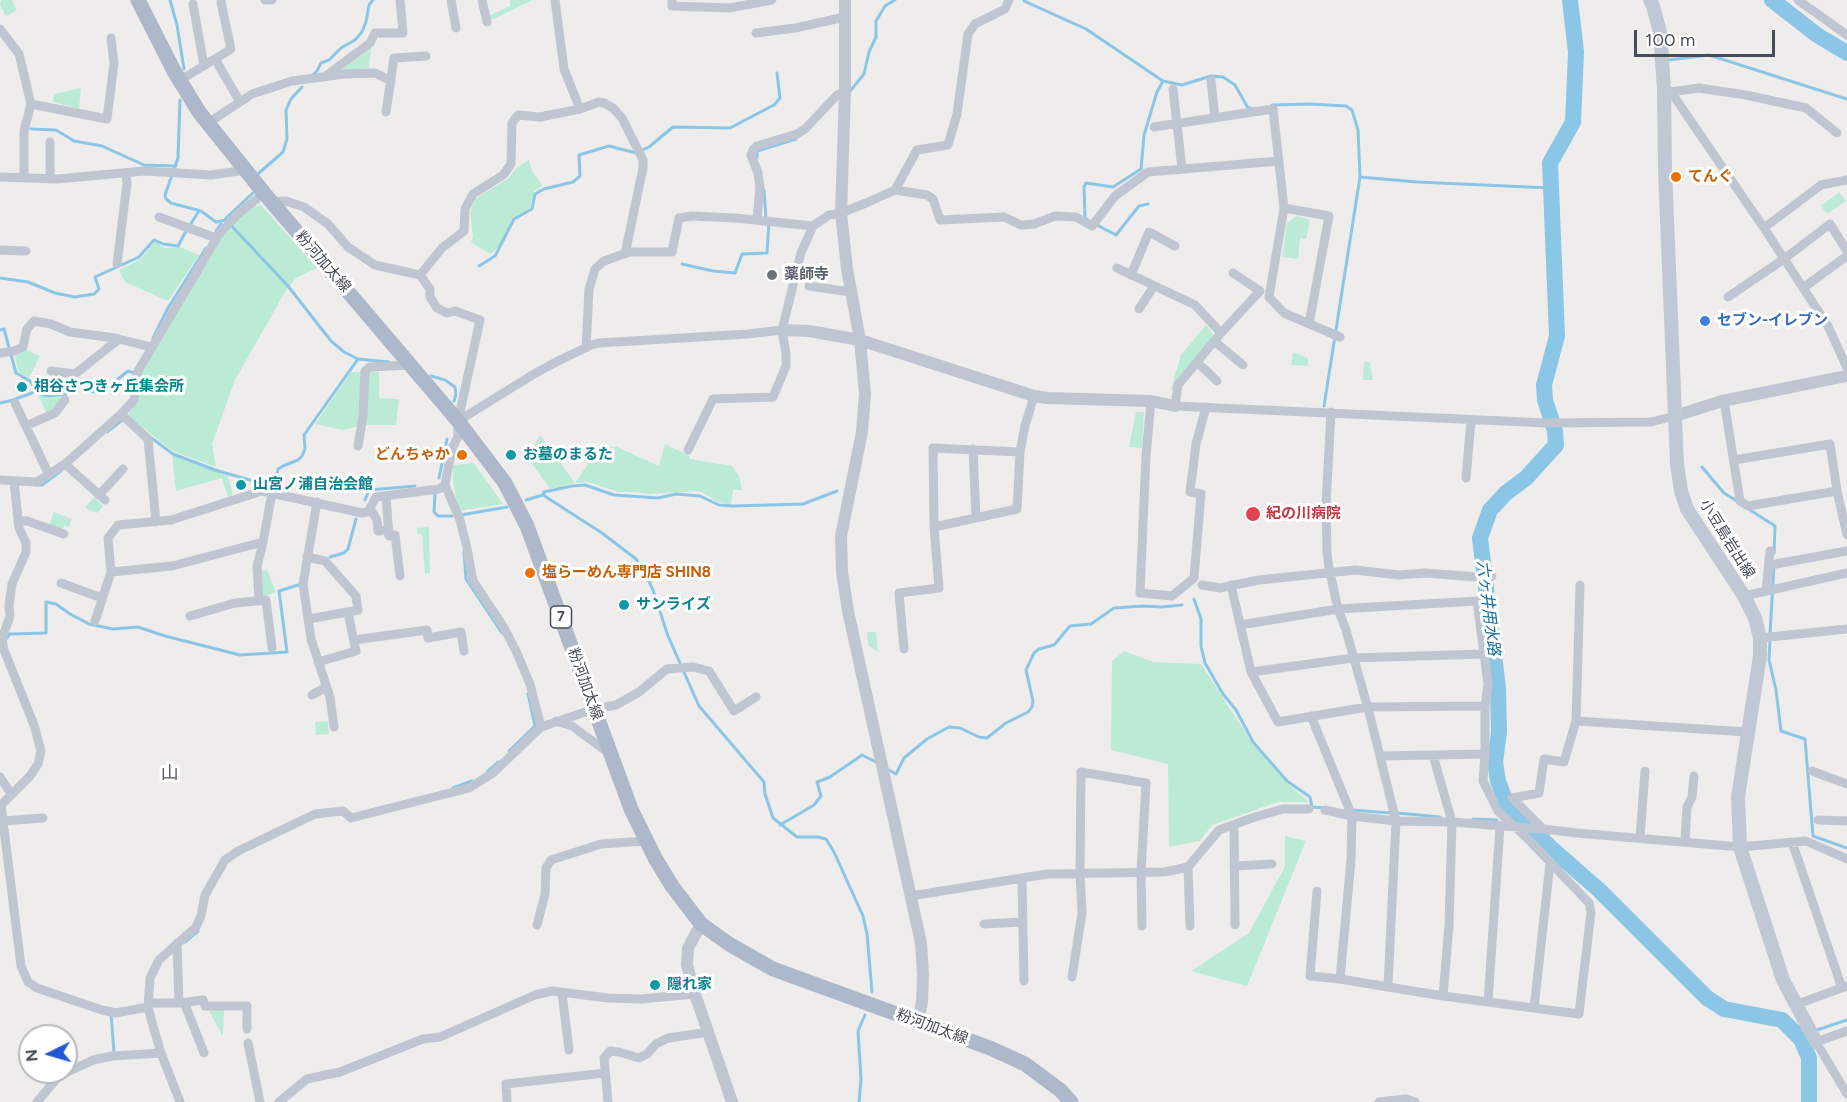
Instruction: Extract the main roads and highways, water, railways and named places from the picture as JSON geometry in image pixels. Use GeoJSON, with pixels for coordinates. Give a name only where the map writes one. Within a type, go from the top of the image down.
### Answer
{"type":"FeatureCollection","features":[{"type":"Feature","properties":{"kind":"main road","name":"粉河加太線"},"geometry":{"type":"LineString","coordinates":[[138,0],[179,81],[208,123],[268,198],[458,421],[505,483],[527,526],[631,809],[672,886],[701,924],[729,944],[773,969],[990,1048],[1025,1064],[1060,1090],[1071,1102]]}},
{"type":"Feature","properties":{"kind":"main road","name":"小豆島岩出線"},"geometry":{"type":"LineString","coordinates":[[1650,0],[1660,32],[1667,90],[1665,169],[1677,464],[1687,508],[1744,596],[1763,638],[1738,797],[1740,847],[1783,980],[1816,1042]]}},
{"type":"Feature","properties":{"kind":"waterway"},"geometry":{"type":"LineString","coordinates":[[170,0],[177,25],[184,69]]}},
{"type":"Feature","properties":{"kind":"waterway"},"geometry":{"type":"LineString","coordinates":[[313,75],[321,63],[329,60],[362,32],[369,5],[373,0]]}},
{"type":"Feature","properties":{"kind":"waterway"},"geometry":{"type":"LineString","coordinates":[[851,90],[864,74],[869,52],[876,37],[876,21],[885,6],[895,0]]}},
{"type":"Feature","properties":{"kind":"waterway"},"geometry":{"type":"LineString","coordinates":[[1024,0],[1086,29],[1163,81],[1182,85],[1211,76],[1223,77],[1235,85],[1248,108],[1251,108]]}},
{"type":"Feature","properties":{"kind":"waterway","name":"六ヶ井用水路"},"geometry":{"type":"LineString","coordinates":[[1570,0],[1576,52],[1573,122],[1550,163],[1557,336],[1544,385],[1545,400],[1555,431],[1556,445],[1526,478],[1506,493],[1490,510],[1480,538],[1498,688],[1499,732],[1495,762],[1498,781],[1506,802],[1551,848],[1599,890],[1707,998],[1724,1009],[1782,1020],[1801,1039],[1809,1058],[1809,1102]]}},
{"type":"Feature","properties":{"kind":"waterway"},"geometry":{"type":"LineString","coordinates":[[1772,0],[1817,35],[1847,53]]}},
{"type":"Feature","properties":{"kind":"waterway"},"geometry":{"type":"LineString","coordinates":[[1669,60],[1709,55],[1847,99]]}},
{"type":"Feature","properties":{"kind":"waterway"},"geometry":{"type":"LineString","coordinates":[[479,266],[495,256],[514,219],[532,209],[535,194],[544,189],[573,182],[580,176],[579,155],[609,146],[636,153],[649,147],[673,127],[730,128],[774,105],[780,98],[777,73]]}},
{"type":"Feature","properties":{"kind":"waterway"},"geometry":{"type":"LineString","coordinates":[[1087,219],[1085,218],[1084,187],[1086,183],[1113,187],[1141,169],[1144,135],[1157,92],[1163,81]]}},
{"type":"Feature","properties":{"kind":"waterway"},"geometry":{"type":"LineString","coordinates":[[259,173],[283,152],[287,139],[286,110],[291,99],[302,87]]}},
{"type":"Feature","properties":{"kind":"waterway"},"geometry":{"type":"LineString","coordinates":[[180,100],[178,158],[165,195],[166,199],[171,203],[201,211],[216,222],[226,220],[288,286],[331,341],[344,352],[358,359],[389,362]]}},
{"type":"Feature","properties":{"kind":"waterway"},"geometry":{"type":"LineString","coordinates":[[1272,105],[1346,106],[1352,110],[1358,130],[1360,177],[1550,188]]}},
{"type":"Feature","properties":{"kind":"waterway"},"geometry":{"type":"LineString","coordinates":[[31,129],[56,130],[74,141],[102,146],[144,165],[176,166]]}},
{"type":"Feature","properties":{"kind":"waterway"},"geometry":{"type":"LineString","coordinates":[[757,157],[757,151],[796,139]]}},
{"type":"Feature","properties":{"kind":"waterway"},"geometry":{"type":"LineString","coordinates":[[1324,406],[1360,177]]}},
{"type":"Feature","properties":{"kind":"waterway"},"geometry":{"type":"LineString","coordinates":[[764,190],[766,218]]}},
{"type":"Feature","properties":{"kind":"waterway"},"geometry":{"type":"LineString","coordinates":[[226,218],[253,193]]}},
{"type":"Feature","properties":{"kind":"waterway"},"geometry":{"type":"LineString","coordinates":[[1095,224],[1116,235],[1139,206],[1148,204]]}},
{"type":"Feature","properties":{"kind":"waterway"},"geometry":{"type":"LineString","coordinates":[[190,225],[199,211]]}},
{"type":"Feature","properties":{"kind":"waterway"},"geometry":{"type":"LineString","coordinates":[[682,264],[735,273],[742,254],[767,253],[769,222]]}},
{"type":"Feature","properties":{"kind":"waterway"},"geometry":{"type":"LineString","coordinates":[[216,231],[221,224]]}},
{"type":"Feature","properties":{"kind":"waterway"},"geometry":{"type":"LineString","coordinates":[[0,278],[28,282],[55,293],[75,297],[94,294],[99,289],[95,277],[139,257],[154,240],[178,246],[186,231]]}},
{"type":"Feature","properties":{"kind":"waterway"},"geometry":{"type":"LineString","coordinates":[[153,338],[168,308],[206,248]]}},
{"type":"Feature","properties":{"kind":"waterway"},"geometry":{"type":"LineString","coordinates":[[0,330],[4,329],[16,373],[30,381],[43,395],[66,394],[78,385],[94,392],[104,390],[128,371],[134,373]]}},
{"type":"Feature","properties":{"kind":"waterway"},"geometry":{"type":"LineString","coordinates":[[150,437],[173,454],[215,470],[274,487],[278,469],[302,456],[305,449],[304,435],[358,359]]}},
{"type":"Feature","properties":{"kind":"waterway"},"geometry":{"type":"LineString","coordinates":[[431,376],[445,380],[455,387],[454,401]]}},
{"type":"Feature","properties":{"kind":"waterway"},"geometry":{"type":"LineString","coordinates":[[0,403],[37,391]]}},
{"type":"Feature","properties":{"kind":"waterway"},"geometry":{"type":"LineString","coordinates":[[107,432],[121,421]]}},
{"type":"Feature","properties":{"kind":"waterway"},"geometry":{"type":"LineString","coordinates":[[439,478],[447,439]]}},
{"type":"Feature","properties":{"kind":"waterway"},"geometry":{"type":"LineString","coordinates":[[1702,467],[1724,493],[1737,501]]}},
{"type":"Feature","properties":{"kind":"waterway"},"geometry":{"type":"LineString","coordinates":[[36,485],[42,485],[61,471]]}},
{"type":"Feature","properties":{"kind":"waterway"},"geometry":{"type":"LineString","coordinates":[[543,495],[544,492],[585,485],[614,495],[658,498],[676,494],[700,496],[719,505],[733,506],[803,504],[837,491]]}},
{"type":"Feature","properties":{"kind":"waterway"},"geometry":{"type":"LineString","coordinates":[[365,500],[369,490],[415,486]]}},
{"type":"Feature","properties":{"kind":"waterway"},"geometry":{"type":"LineString","coordinates":[[435,495],[434,512],[438,516],[452,516]]}},
{"type":"Feature","properties":{"kind":"waterway"},"geometry":{"type":"LineString","coordinates":[[526,500],[543,495],[602,533],[636,559],[653,590],[668,636],[699,706],[764,782],[765,794],[773,818],[797,837],[826,839],[834,852],[863,916],[867,934],[872,992]]}},
{"type":"Feature","properties":{"kind":"waterway"},"geometry":{"type":"LineString","coordinates":[[461,515],[507,507]]}},
{"type":"Feature","properties":{"kind":"waterway"},"geometry":{"type":"LineString","coordinates":[[1747,508],[1775,526],[1774,553]]}},
{"type":"Feature","properties":{"kind":"waterway"},"geometry":{"type":"LineString","coordinates":[[330,557],[344,553],[348,549],[356,519]]}},
{"type":"Feature","properties":{"kind":"waterway"},"geometry":{"type":"LineString","coordinates":[[464,552],[466,579],[502,633]]}},
{"type":"Feature","properties":{"kind":"waterway"},"geometry":{"type":"LineString","coordinates":[[1770,634],[1774,565]]}},
{"type":"Feature","properties":{"kind":"waterway"},"geometry":{"type":"LineString","coordinates":[[5,640],[10,634],[46,633],[46,602],[56,604],[89,624],[113,629],[138,627],[240,655],[287,652],[279,591],[298,585]]}},
{"type":"Feature","properties":{"kind":"waterway"},"geometry":{"type":"LineString","coordinates":[[1194,599],[1201,619],[1201,646],[1205,663],[1223,694],[1236,710],[1253,742],[1287,781],[1310,797],[1312,807],[1325,808]]}},
{"type":"Feature","properties":{"kind":"waterway"},"geometry":{"type":"LineString","coordinates":[[887,769],[896,774],[904,758],[927,739],[949,727],[960,728],[979,737],[987,738],[1006,723],[1028,712],[1033,701],[1026,670],[1034,653],[1039,649],[1054,645],[1070,626],[1091,624],[1114,608],[1182,605]]}},
{"type":"Feature","properties":{"kind":"waterway"},"geometry":{"type":"LineString","coordinates":[[1770,640],[1769,660],[1776,690],[1781,731],[1805,739],[1813,836],[1847,848]]}},
{"type":"Feature","properties":{"kind":"waterway"},"geometry":{"type":"LineString","coordinates":[[509,751],[535,726],[528,694]]}},
{"type":"Feature","properties":{"kind":"waterway"},"geometry":{"type":"LineString","coordinates":[[780,825],[814,805],[821,796],[817,782],[830,777],[862,755],[876,762]]}},
{"type":"Feature","properties":{"kind":"waterway"},"geometry":{"type":"LineString","coordinates":[[487,772],[498,762]]}},
{"type":"Feature","properties":{"kind":"waterway"},"geometry":{"type":"LineString","coordinates":[[453,788],[472,781]]}},
{"type":"Feature","properties":{"kind":"waterway"},"geometry":{"type":"LineString","coordinates":[[1352,810],[1391,813]]}},
{"type":"Feature","properties":{"kind":"waterway"},"geometry":{"type":"LineString","coordinates":[[1397,813],[1440,817]]}},
{"type":"Feature","properties":{"kind":"waterway"},"geometry":{"type":"LineString","coordinates":[[1473,819],[1497,820]]}},
{"type":"Feature","properties":{"kind":"waterway"},"geometry":{"type":"LineString","coordinates":[[185,942],[198,931]]}},
{"type":"Feature","properties":{"kind":"waterway"},"geometry":{"type":"LineString","coordinates":[[111,1013],[114,1053],[112,1053]]}},
{"type":"Feature","properties":{"kind":"waterway"},"geometry":{"type":"LineString","coordinates":[[859,1102],[861,1079],[858,1031],[865,1015]]}},
{"type":"Feature","properties":{"kind":"waterway"},"geometry":{"type":"LineString","coordinates":[[1814,1031],[1847,1020]]}},
{"type":"Feature","properties":{"kind":"waterway"},"geometry":{"type":"LineString","coordinates":[[1799,1037],[1808,1033]]}},
{"type":"Feature","properties":{"kind":"place","name":"てんぐ"},"geometry":{"type":"Point","coordinates":[1676,177]}},
{"type":"Feature","properties":{"kind":"place","name":"薬師寺"},"geometry":{"type":"Point","coordinates":[772,275]}},
{"type":"Feature","properties":{"kind":"place","name":"セブン-イレブン"},"geometry":{"type":"Point","coordinates":[1705,321]}},
{"type":"Feature","properties":{"kind":"place","name":"相谷さつきヶ丘集会所"},"geometry":{"type":"Point","coordinates":[22,387]}},
{"type":"Feature","properties":{"kind":"place","name":"どんちゃか"},"geometry":{"type":"Point","coordinates":[462,455]}},
{"type":"Feature","properties":{"kind":"place","name":"お墓のまるた"},"geometry":{"type":"Point","coordinates":[511,455]}},
{"type":"Feature","properties":{"kind":"place","name":"山宮ノ浦自治会館"},"geometry":{"type":"Point","coordinates":[241,485]}},
{"type":"Feature","properties":{"kind":"place","name":"紀の川病院"},"geometry":{"type":"Point","coordinates":[1253,514]}},
{"type":"Feature","properties":{"kind":"place","name":"塩らーめん専門店 SHIN8"},"geometry":{"type":"Point","coordinates":[530,573]}},
{"type":"Feature","properties":{"kind":"place","name":"サンライズ"},"geometry":{"type":"Point","coordinates":[624,605]}},
{"type":"Feature","properties":{"kind":"place","name":"隠れ家"},"geometry":{"type":"Point","coordinates":[655,985]}},
{"type":"Feature","properties":{"kind":"district","name":"山"},"geometry":{"type":"Point","coordinates":[170,774]}}]}
